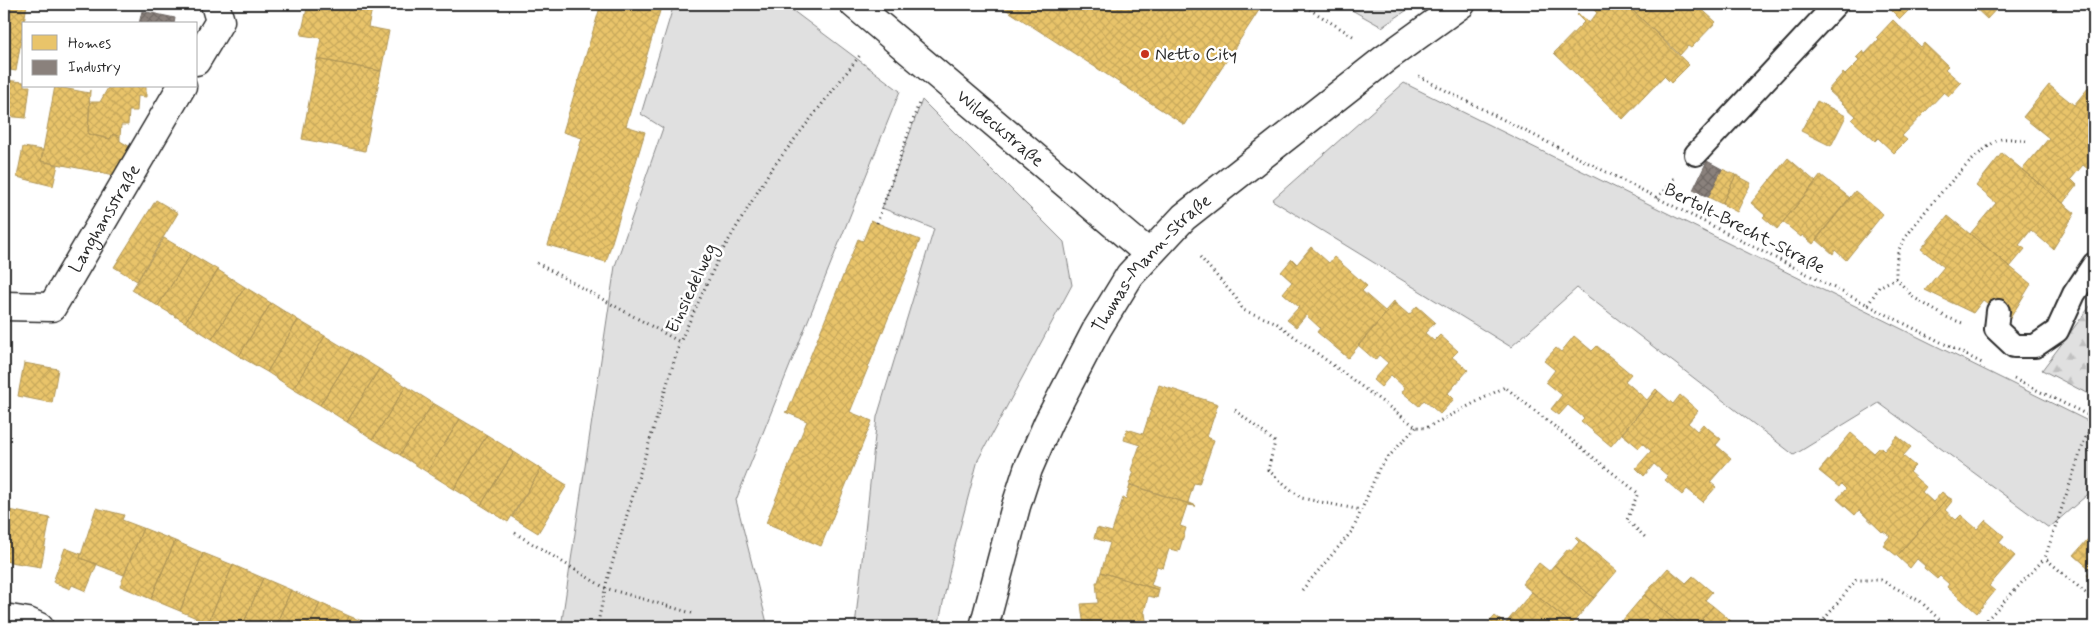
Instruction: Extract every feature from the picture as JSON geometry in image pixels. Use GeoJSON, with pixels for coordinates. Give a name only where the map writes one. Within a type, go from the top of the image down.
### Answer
{"type":"FeatureCollection","features":[{"type":"Feature","properties":{"kind":"street","name":"Wildeckstraße"},"geometry":{"type":"LineString","coordinates":[[854,4],[1148,254]]}},
{"type":"Feature","properties":{"kind":"street","name":"Thomas-Mann-Straße"},"geometry":{"type":"LineString","coordinates":[[984,627],[1016,506],[1028,469],[1048,423],[1097,329],[1130,275],[1184,217],[1386,58],[1460,4]]}},
{"type":"Feature","properties":{"kind":"street"},"geometry":{"type":"LineString","coordinates":[[198,56],[217,12]]}},
{"type":"Feature","properties":{"kind":"street","name":"Langhansstraße"},"geometry":{"type":"LineString","coordinates":[[4,306],[52,308],[181,88]]}},
{"type":"Feature","properties":{"kind":"street"},"geometry":{"type":"LineString","coordinates":[[4,618],[28,622],[39,627]]}},
{"type":"Feature","properties":{"kind":"lane"},"geometry":{"type":"LineString","coordinates":[[1696,154],[1836,4]]}},
{"type":"Feature","properties":{"kind":"lane"},"geometry":{"type":"LineString","coordinates":[[1997,320],[2014,346],[2035,346],[2057,331],[2074,294],[2094,264]]}},
{"type":"Feature","properties":{"kind":"path","name":"Bertolt-Brecht-Straße"},"geometry":{"type":"LineString","coordinates":[[1301,4],[1386,58],[1448,92],[1991,368]]}},
{"type":"Feature","properties":{"kind":"path","name":"Einsiedelweg"},"geometry":{"type":"LineString","coordinates":[[597,627],[605,588],[680,342],[721,253],[770,171],[865,49]]}},
{"type":"Feature","properties":{"kind":"path"},"geometry":{"type":"LineString","coordinates":[[877,223],[931,68]]}},
{"type":"Feature","properties":{"kind":"path"},"geometry":{"type":"LineString","coordinates":[[1997,320],[1977,329],[1946,317],[1913,297],[1896,278],[1896,265],[1900,247],[1964,166],[1986,147],[2002,139],[2026,140]]}},
{"type":"Feature","properties":{"kind":"path"},"geometry":{"type":"LineString","coordinates":[[1200,257],[1236,298],[1243,310],[1275,322],[1416,427],[1426,428],[1504,386],[1638,493],[1627,520],[1647,539]]}},
{"type":"Feature","properties":{"kind":"path"},"geometry":{"type":"LineString","coordinates":[[536,263],[680,342]]}},
{"type":"Feature","properties":{"kind":"path"},"geometry":{"type":"LineString","coordinates":[[1868,305],[1879,287],[1896,278]]}},
{"type":"Feature","properties":{"kind":"path"},"geometry":{"type":"LineString","coordinates":[[1980,627],[2045,558],[2085,440],[2094,419],[2008,376]]}},
{"type":"Feature","properties":{"kind":"path"},"geometry":{"type":"LineString","coordinates":[[1235,410],[1275,442],[1268,470],[1301,498],[1361,510]]}},
{"type":"Feature","properties":{"kind":"path"},"geometry":{"type":"LineString","coordinates":[[1302,590],[1353,530],[1380,466],[1416,427]]}},
{"type":"Feature","properties":{"kind":"path"},"geometry":{"type":"LineString","coordinates":[[515,533],[605,588],[695,614]]}},
{"type":"Feature","properties":{"kind":"path"},"geometry":{"type":"LineString","coordinates":[[2045,558],[2094,600]]}},
{"type":"Feature","properties":{"kind":"path"},"geometry":{"type":"LineString","coordinates":[[1818,627],[1856,580],[1881,580],[1920,601],[1946,627]]}},
{"type":"Feature","properties":{"kind":"green space"},"geometry":{"type":"Polygon","coordinates":[[[674,4],[784,4],[900,91],[736,500],[768,627],[561,627],[615,266],[663,128],[641,114],[674,4]]]}},
{"type":"Feature","properties":{"kind":"green space"},"geometry":{"type":"Polygon","coordinates":[[[1341,4],[1416,4],[1382,27],[1341,4]]]}},
{"type":"Feature","properties":{"kind":"green space"},"geometry":{"type":"Polygon","coordinates":[[[1404,83],[2094,424],[2094,489],[2049,528],[1879,403],[1794,455],[1577,288],[1511,347],[1272,200],[1404,83]]]}},
{"type":"Feature","properties":{"kind":"green space"},"geometry":{"type":"Polygon","coordinates":[[[922,100],[1064,242],[1072,285],[978,460],[954,550],[938,627],[855,627],[877,417],[934,229],[882,208],[922,100]]]}},
{"type":"Feature","properties":{"kind":"green space"},"geometry":{"type":"Polygon","coordinates":[[[2094,301],[2094,397],[2042,370],[2094,301]]]}},
{"type":"Feature","properties":{"kind":"building: Homes"},"geometry":{"type":"Polygon","coordinates":[[[4,4],[27,4],[24,22],[22,22],[22,34],[16,71],[4,69],[4,4]]]}},
{"type":"Feature","properties":{"kind":"building: Homes"},"geometry":{"type":"Polygon","coordinates":[[[308,4],[373,4],[368,27],[389,31],[381,71],[317,59],[321,38],[301,35],[308,4]]]}},
{"type":"Feature","properties":{"kind":"building: Homes"},"geometry":{"type":"Polygon","coordinates":[[[601,4],[662,4],[626,126],[645,132],[606,262],[548,245],[555,223],[557,224],[582,138],[563,132],[601,4]]]}},
{"type":"Feature","properties":{"kind":"building: Homes"},"geometry":{"type":"Polygon","coordinates":[[[1000,4],[1263,4],[1185,125],[1000,4]]]}},
{"type":"Feature","properties":{"kind":"building: Homes"},"geometry":{"type":"Polygon","coordinates":[[[1589,4],[1626,4],[1689,65],[1671,83],[1664,76],[1623,119],[1554,53],[1584,22],[1578,14],[1589,23],[1597,13],[1589,4]]]}},
{"type":"Feature","properties":{"kind":"building: Homes"},"geometry":{"type":"Polygon","coordinates":[[[1626,4],[1696,4],[1716,22],[1691,48],[1688,46],[1680,55],[1626,4]]]}},
{"type":"Feature","properties":{"kind":"building: Homes"},"geometry":{"type":"Polygon","coordinates":[[[1885,4],[1915,4],[1900,19],[1885,4]]]}},
{"type":"Feature","properties":{"kind":"building: Homes"},"geometry":{"type":"Polygon","coordinates":[[[1971,4],[2001,4],[1987,19],[1971,4]]]}},
{"type":"Feature","properties":{"kind":"building: Homes"},"geometry":{"type":"Polygon","coordinates":[[[1893,20],[1921,47],[1924,43],[1948,66],[1945,69],[1961,83],[1949,96],[1944,92],[1902,136],[1907,140],[1894,153],[1878,138],[1875,141],[1852,120],[1856,116],[1828,90],[1843,73],[1845,75],[1859,61],[1856,58],[1863,51],[1865,54],[1879,39],[1877,37],[1893,20]]]}},
{"type":"Feature","properties":{"kind":"building: Homes"},"geometry":{"type":"Polygon","coordinates":[[[317,59],[381,71],[365,151],[302,139],[317,59]]]}},
{"type":"Feature","properties":{"kind":"building: Homes"},"geometry":{"type":"Polygon","coordinates":[[[4,80],[22,82],[22,88],[30,88],[26,118],[4,116],[4,80]]]}},
{"type":"Feature","properties":{"kind":"building: Homes"},"geometry":{"type":"Polygon","coordinates":[[[2094,81],[2094,174],[2083,165],[2071,179],[2077,185],[2063,203],[2022,170],[2049,138],[2023,117],[2049,85],[2074,105],[2094,81]]]}},
{"type":"Feature","properties":{"kind":"building: Homes"},"geometry":{"type":"Polygon","coordinates":[[[55,88],[89,93],[90,90],[88,134],[110,139],[113,134],[120,137],[120,141],[132,148],[115,175],[41,161],[55,88]]]}},
{"type":"Feature","properties":{"kind":"building: Homes"},"geometry":{"type":"Polygon","coordinates":[[[108,88],[146,88],[146,97],[138,96],[137,111],[129,111],[128,125],[121,125],[120,137],[113,134],[110,139],[88,134],[90,102],[100,102],[108,88]]]}},
{"type":"Feature","properties":{"kind":"building: Homes"},"geometry":{"type":"Polygon","coordinates":[[[1817,101],[1846,116],[1831,146],[1801,131],[1817,101]]]}},
{"type":"Feature","properties":{"kind":"building: Homes"},"geometry":{"type":"Polygon","coordinates":[[[23,147],[43,150],[41,161],[58,165],[53,186],[17,177],[23,147]]]}},
{"type":"Feature","properties":{"kind":"building: Homes"},"geometry":{"type":"Polygon","coordinates":[[[2002,153],[2075,213],[2053,249],[2031,230],[2019,245],[2025,249],[2010,267],[1970,234],[1996,203],[1976,186],[2002,153]]]}},
{"type":"Feature","properties":{"kind":"building: Homes"},"geometry":{"type":"Polygon","coordinates":[[[1788,158],[1816,182],[1777,229],[1751,203],[1788,158]]]}},
{"type":"Feature","properties":{"kind":"building: Homes"},"geometry":{"type":"Polygon","coordinates":[[[1722,169],[1736,175],[1722,204],[1708,197],[1722,169]]]}},
{"type":"Feature","properties":{"kind":"building: Homes"},"geometry":{"type":"Polygon","coordinates":[[[1736,175],[1751,183],[1737,212],[1722,204],[1736,175]]]}},
{"type":"Feature","properties":{"kind":"building: Homes"},"geometry":{"type":"Polygon","coordinates":[[[1821,175],[1850,198],[1813,244],[1783,222],[1821,175]]]}},
{"type":"Feature","properties":{"kind":"building: Homes"},"geometry":{"type":"Polygon","coordinates":[[[1855,191],[1883,214],[1846,260],[1835,250],[1833,254],[1816,239],[1855,191]]]}},
{"type":"Feature","properties":{"kind":"building: Homes"},"geometry":{"type":"Polygon","coordinates":[[[156,200],[178,213],[137,281],[114,267],[156,200]]]}},
{"type":"Feature","properties":{"kind":"building: Homes"},"geometry":{"type":"Polygon","coordinates":[[[1948,216],[2031,284],[2009,320],[1983,300],[1973,313],[1925,290],[1944,267],[1921,249],[1948,216]]]}},
{"type":"Feature","properties":{"kind":"building: Homes"},"geometry":{"type":"Polygon","coordinates":[[[870,220],[920,240],[850,412],[872,421],[821,546],[766,523],[807,421],[785,412],[788,411],[858,239],[863,241],[870,220]]]}},
{"type":"Feature","properties":{"kind":"building: Homes"},"geometry":{"type":"Polygon","coordinates":[[[164,238],[191,254],[158,306],[132,290],[164,238]]]}},
{"type":"Feature","properties":{"kind":"building: Homes"},"geometry":{"type":"Polygon","coordinates":[[[1311,247],[1329,263],[1334,257],[1367,286],[1362,291],[1385,311],[1394,301],[1395,303],[1348,358],[1317,332],[1320,328],[1306,315],[1296,327],[1287,320],[1299,307],[1283,293],[1292,282],[1281,272],[1292,259],[1297,264],[1311,247]]]}},
{"type":"Feature","properties":{"kind":"building: Homes"},"geometry":{"type":"Polygon","coordinates":[[[191,254],[218,270],[185,322],[158,306],[191,254]]]}},
{"type":"Feature","properties":{"kind":"building: Homes"},"geometry":{"type":"Polygon","coordinates":[[[218,270],[245,287],[212,339],[185,322],[218,270]]]}},
{"type":"Feature","properties":{"kind":"building: Homes"},"geometry":{"type":"Polygon","coordinates":[[[245,287],[271,303],[239,356],[212,339],[245,287]]]}},
{"type":"Feature","properties":{"kind":"building: Homes"},"geometry":{"type":"Polygon","coordinates":[[[271,303],[298,320],[267,372],[239,356],[271,303]]]}},
{"type":"Feature","properties":{"kind":"building: Homes"},"geometry":{"type":"Polygon","coordinates":[[[1395,303],[1409,315],[1417,306],[1435,322],[1425,333],[1434,341],[1440,335],[1458,351],[1452,357],[1468,370],[1448,393],[1454,399],[1440,414],[1424,400],[1419,406],[1402,392],[1405,388],[1391,375],[1381,387],[1373,380],[1388,363],[1379,355],[1375,360],[1358,345],[1395,303]]]}},
{"type":"Feature","properties":{"kind":"building: Homes"},"geometry":{"type":"Polygon","coordinates":[[[298,320],[325,336],[293,389],[267,372],[298,320]]]}},
{"type":"Feature","properties":{"kind":"building: Homes"},"geometry":{"type":"Polygon","coordinates":[[[325,336],[353,353],[320,405],[293,389],[325,336]]]}},
{"type":"Feature","properties":{"kind":"building: Homes"},"geometry":{"type":"Polygon","coordinates":[[[1574,336],[1592,351],[1597,346],[1631,374],[1625,381],[1647,400],[1656,389],[1658,391],[1611,446],[1581,421],[1584,418],[1568,405],[1559,415],[1551,409],[1562,395],[1546,382],[1555,370],[1544,361],[1556,348],[1561,352],[1574,336]]]}},
{"type":"Feature","properties":{"kind":"building: Homes"},"geometry":{"type":"Polygon","coordinates":[[[353,353],[379,369],[347,422],[320,405],[353,353]]]}},
{"type":"Feature","properties":{"kind":"building: Homes"},"geometry":{"type":"Polygon","coordinates":[[[24,363],[58,369],[52,403],[18,396],[24,363]]]}},
{"type":"Feature","properties":{"kind":"building: Homes"},"geometry":{"type":"Polygon","coordinates":[[[379,369],[406,386],[373,439],[347,422],[379,369]]]}},
{"type":"Feature","properties":{"kind":"building: Homes"},"geometry":{"type":"Polygon","coordinates":[[[1159,385],[1218,404],[1207,437],[1214,440],[1199,484],[1194,483],[1188,502],[1196,506],[1129,484],[1134,472],[1131,470],[1140,445],[1124,440],[1127,429],[1143,434],[1159,385]]]}},
{"type":"Feature","properties":{"kind":"building: Homes"},"geometry":{"type":"Polygon","coordinates":[[[406,386],[433,403],[400,455],[373,439],[406,386]]]}},
{"type":"Feature","properties":{"kind":"building: Homes"},"geometry":{"type":"Polygon","coordinates":[[[1658,391],[1673,404],[1680,395],[1698,411],[1688,423],[1697,431],[1703,424],[1721,439],[1716,445],[1731,458],[1710,482],[1716,487],[1703,502],[1687,489],[1682,495],[1665,480],[1668,476],[1654,464],[1644,476],[1636,468],[1651,451],[1643,444],[1639,448],[1622,434],[1658,391]]]}},
{"type":"Feature","properties":{"kind":"building: Homes"},"geometry":{"type":"Polygon","coordinates":[[[433,403],[460,419],[427,472],[400,455],[433,403]]]}},
{"type":"Feature","properties":{"kind":"building: Homes"},"geometry":{"type":"Polygon","coordinates":[[[460,419],[487,435],[454,489],[427,472],[460,419]]]}},
{"type":"Feature","properties":{"kind":"building: Homes"},"geometry":{"type":"Polygon","coordinates":[[[1851,433],[1874,453],[1880,447],[1884,451],[1897,436],[1911,447],[1903,456],[1915,466],[1909,472],[1926,487],[1922,492],[1933,502],[1942,492],[1948,497],[1897,556],[1883,545],[1890,536],[1882,532],[1859,510],[1855,515],[1837,499],[1846,489],[1841,484],[1839,487],[1819,471],[1851,433]]]}},
{"type":"Feature","properties":{"kind":"building: Homes"},"geometry":{"type":"Polygon","coordinates":[[[487,435],[514,452],[481,505],[454,489],[487,435]]]}},
{"type":"Feature","properties":{"kind":"building: Homes"},"geometry":{"type":"Polygon","coordinates":[[[514,452],[541,469],[508,522],[481,505],[514,452]]]}},
{"type":"Feature","properties":{"kind":"building: Homes"},"geometry":{"type":"Polygon","coordinates":[[[541,469],[567,485],[538,533],[512,517],[541,469]]]}},
{"type":"Feature","properties":{"kind":"building: Homes"},"geometry":{"type":"Polygon","coordinates":[[[1130,485],[1196,506],[1187,505],[1180,526],[1186,528],[1179,551],[1169,549],[1163,568],[1157,566],[1151,585],[1159,588],[1159,590],[1101,572],[1110,543],[1094,538],[1097,528],[1112,532],[1123,498],[1126,499],[1130,485]]]}},
{"type":"Feature","properties":{"kind":"building: Homes"},"geometry":{"type":"Polygon","coordinates":[[[1948,497],[1953,500],[1945,510],[1956,520],[1961,515],[1977,529],[1985,520],[2004,536],[1999,542],[2015,556],[1989,586],[1995,591],[1977,613],[1947,587],[1949,584],[1940,576],[1937,579],[1917,559],[1910,568],[1897,556],[1948,497]]]}},
{"type":"Feature","properties":{"kind":"building: Homes"},"geometry":{"type":"Polygon","coordinates":[[[96,508],[124,515],[122,520],[143,528],[124,575],[80,558],[96,508]]]}},
{"type":"Feature","properties":{"kind":"building: Homes"},"geometry":{"type":"Polygon","coordinates":[[[4,509],[50,518],[41,567],[4,561],[4,509]]]}},
{"type":"Feature","properties":{"kind":"building: Homes"},"geometry":{"type":"Polygon","coordinates":[[[143,528],[175,541],[151,599],[120,586],[143,528]]]}},
{"type":"Feature","properties":{"kind":"building: Homes"},"geometry":{"type":"Polygon","coordinates":[[[2094,532],[2094,581],[2087,575],[2091,570],[2074,555],[2094,532]]]}},
{"type":"Feature","properties":{"kind":"building: Homes"},"geometry":{"type":"Polygon","coordinates":[[[1576,537],[1617,571],[1594,598],[1554,565],[1568,549],[1571,551],[1579,542],[1576,537]]]}},
{"type":"Feature","properties":{"kind":"building: Homes"},"geometry":{"type":"Polygon","coordinates":[[[175,541],[203,553],[180,611],[151,599],[175,541]]]}},
{"type":"Feature","properties":{"kind":"building: Homes"},"geometry":{"type":"Polygon","coordinates":[[[65,548],[81,554],[80,558],[97,564],[86,591],[72,585],[70,589],[53,582],[65,548]]]}},
{"type":"Feature","properties":{"kind":"building: Homes"},"geometry":{"type":"Polygon","coordinates":[[[203,553],[233,565],[208,623],[180,611],[203,553]]]}},
{"type":"Feature","properties":{"kind":"building: Homes"},"geometry":{"type":"Polygon","coordinates":[[[1539,563],[1549,571],[1554,565],[1594,598],[1572,624],[1522,584],[1539,563]]]}},
{"type":"Feature","properties":{"kind":"building: Homes"},"geometry":{"type":"Polygon","coordinates":[[[233,565],[263,578],[242,627],[218,627],[208,623],[233,565]]]}},
{"type":"Feature","properties":{"kind":"building: Homes"},"geometry":{"type":"Polygon","coordinates":[[[1668,568],[1686,583],[1693,576],[1712,592],[1705,600],[1713,606],[1702,619],[1709,624],[1706,627],[1684,627],[1644,595],[1668,568]]]}},
{"type":"Feature","properties":{"kind":"building: Homes"},"geometry":{"type":"Polygon","coordinates":[[[1101,572],[1159,590],[1157,598],[1148,596],[1144,613],[1147,627],[1084,627],[1081,604],[1098,603],[1096,582],[1098,582],[1101,572]]]}},
{"type":"Feature","properties":{"kind":"building: Homes"},"geometry":{"type":"Polygon","coordinates":[[[263,578],[291,590],[275,627],[242,627],[263,578]]]}},
{"type":"Feature","properties":{"kind":"building: Homes"},"geometry":{"type":"Polygon","coordinates":[[[291,590],[320,603],[309,627],[275,627],[291,590]]]}},
{"type":"Feature","properties":{"kind":"building: Homes"},"geometry":{"type":"Polygon","coordinates":[[[1532,592],[1572,624],[1570,627],[1521,627],[1510,618],[1532,592]]]}},
{"type":"Feature","properties":{"kind":"building: Homes"},"geometry":{"type":"Polygon","coordinates":[[[1644,595],[1684,627],[1630,627],[1622,621],[1644,595]]]}},
{"type":"Feature","properties":{"kind":"building: Homes"},"geometry":{"type":"Polygon","coordinates":[[[320,603],[349,616],[344,627],[309,627],[320,603]]]}},
{"type":"Feature","properties":{"kind":"building: Homes"},"geometry":{"type":"Polygon","coordinates":[[[1713,606],[1732,622],[1727,627],[1706,627],[1709,624],[1702,619],[1713,606]]]}},
{"type":"Feature","properties":{"kind":"building: Homes"},"geometry":{"type":"Polygon","coordinates":[[[349,616],[377,627],[344,627],[349,616]]]}},
{"type":"Feature","properties":{"kind":"building: Homes"},"geometry":{"type":"Polygon","coordinates":[[[1495,616],[1505,624],[1510,618],[1521,627],[1485,627],[1495,616]]]}},
{"type":"Feature","properties":{"kind":"building: Homes"},"geometry":{"type":"Polygon","coordinates":[[[1622,621],[1630,627],[1617,627],[1622,621]]]}},
{"type":"Feature","properties":{"kind":"building: Industry"},"geometry":{"type":"Polygon","coordinates":[[[142,11],[175,18],[174,22],[139,22],[142,11]]]}},
{"type":"Feature","properties":{"kind":"building: Industry"},"geometry":{"type":"Polygon","coordinates":[[[1707,161],[1722,169],[1708,197],[1693,190],[1707,161]]]}},
{"type":"Feature","properties":{"kind":"place","name":"Netto City"},"geometry":{"type":"Point","coordinates":[1145,54]}}]}
